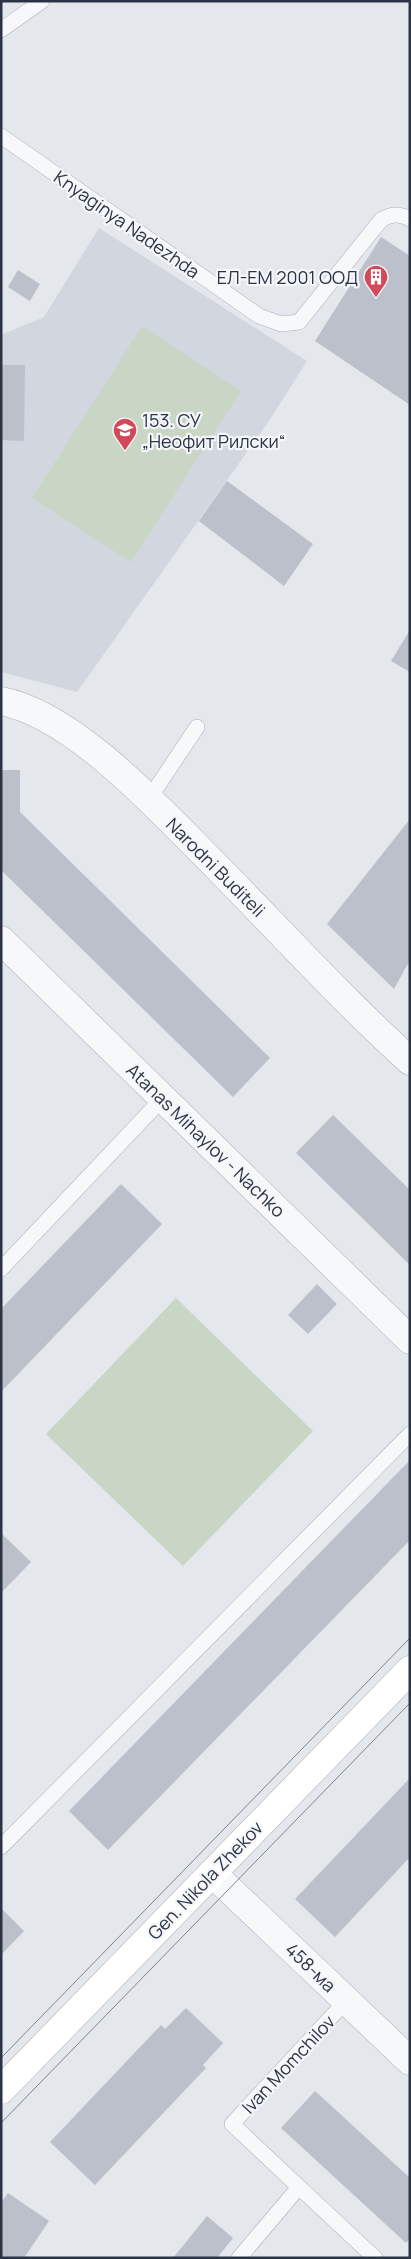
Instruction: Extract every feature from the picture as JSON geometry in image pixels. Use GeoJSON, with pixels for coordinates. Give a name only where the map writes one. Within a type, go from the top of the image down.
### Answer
{"type":"FeatureCollection","features":[{"type":"Feature","properties":{"kind":"street","name":"Narodni Buditeli"},"geometry":{"type":"LineString","coordinates":[[1,701],[18,704],[60,726],[149,799],[410,1061]]}},
{"type":"Feature","properties":{"kind":"street","name":"Atanas Mihaylov - Nachko"},"geometry":{"type":"LineString","coordinates":[[1,940],[410,1340]]}},
{"type":"Feature","properties":{"kind":"street","name":"Gen. Nikola Zhekov"},"geometry":{"type":"LineString","coordinates":[[1,2090],[410,1670]]}},
{"type":"Feature","properties":{"kind":"street","name":"458-ма"},"geometry":{"type":"LineString","coordinates":[[212,1873],[410,2061]]}},
{"type":"Feature","properties":{"kind":"lane"},"geometry":{"type":"LineString","coordinates":[[1,30],[42,1]]}},
{"type":"Feature","properties":{"kind":"lane","name":"Knyaginya Nadezhda"},"geometry":{"type":"LineString","coordinates":[[1,136],[259,316],[281,324],[299,322],[381,220],[390,214],[410,219]]}},
{"type":"Feature","properties":{"kind":"lane"},"geometry":{"type":"LineString","coordinates":[[149,799],[197,727]]}},
{"type":"Feature","properties":{"kind":"lane"},"geometry":{"type":"LineString","coordinates":[[1,1269],[163,1098]]}},
{"type":"Feature","properties":{"kind":"lane"},"geometry":{"type":"LineString","coordinates":[[1,1847],[410,1434]]}},
{"type":"Feature","properties":{"kind":"lane","name":"Ivan Momchilov"},"geometry":{"type":"LineString","coordinates":[[299,2187],[232,2124],[346,2001]]}},
{"type":"Feature","properties":{"kind":"lane"},"geometry":{"type":"LineString","coordinates":[[240,2258],[299,2187],[376,2258]]}},
{"type":"Feature","properties":{"kind":"shaded area","name":"153. СУ „Неофит Рилски“"},"geometry":{"type":"Polygon","coordinates":[[[99,228],[307,361],[269,421],[77,692],[1,672],[1,335],[44,317],[99,228]]]}},
{"type":"Feature","properties":{"kind":"green space"},"geometry":{"type":"Polygon","coordinates":[[[142,326],[241,391],[131,562],[32,498],[142,326]]]}},
{"type":"Feature","properties":{"kind":"green space"},"geometry":{"type":"Polygon","coordinates":[[[176,1298],[313,1431],[183,1566],[46,1434],[176,1298]]]}},
{"type":"Feature","properties":{"kind":"building","name":"ЕЛ-ЕМ 2001 ООД"},"geometry":{"type":"Polygon","coordinates":[[[381,237],[410,256],[410,405],[315,341],[381,237]]]}},
{"type":"Feature","properties":{"kind":"building"},"geometry":{"type":"Polygon","coordinates":[[[18,270],[40,284],[30,301],[8,287],[18,270]]]}},
{"type":"Feature","properties":{"kind":"building"},"geometry":{"type":"Polygon","coordinates":[[[1,365],[25,365],[24,441],[1,440],[1,365]]]}},
{"type":"Feature","properties":{"kind":"building"},"geometry":{"type":"Polygon","coordinates":[[[227,481],[313,544],[284,586],[199,521],[227,481]]]}},
{"type":"Feature","properties":{"kind":"building"},"geometry":{"type":"Polygon","coordinates":[[[410,630],[410,672],[391,661],[410,630]]]}},
{"type":"Feature","properties":{"kind":"building"},"geometry":{"type":"Polygon","coordinates":[[[1,770],[20,770],[20,812],[270,1058],[233,1097],[1,870],[1,770]]]}},
{"type":"Feature","properties":{"kind":"building"},"geometry":{"type":"Polygon","coordinates":[[[410,819],[410,960],[394,989],[327,924],[410,819]]]}},
{"type":"Feature","properties":{"kind":"building"},"geometry":{"type":"Polygon","coordinates":[[[333,1115],[410,1190],[410,1265],[296,1153],[333,1115]]]}},
{"type":"Feature","properties":{"kind":"building"},"geometry":{"type":"Polygon","coordinates":[[[121,1184],[162,1224],[1,1392],[1,1309],[121,1184]]]}},
{"type":"Feature","properties":{"kind":"building"},"geometry":{"type":"Polygon","coordinates":[[[317,1284],[337,1304],[308,1334],[288,1315],[317,1284]]]}},
{"type":"Feature","properties":{"kind":"building"},"geometry":{"type":"Polygon","coordinates":[[[410,1460],[410,1540],[108,1850],[69,1811],[410,1460]]]}},
{"type":"Feature","properties":{"kind":"building"},"geometry":{"type":"Polygon","coordinates":[[[1,1533],[31,1562],[1,1593],[1,1533]]]}},
{"type":"Feature","properties":{"kind":"building"},"geometry":{"type":"Polygon","coordinates":[[[410,1778],[410,1857],[335,1937],[295,1899],[410,1778]]]}},
{"type":"Feature","properties":{"kind":"building"},"geometry":{"type":"Polygon","coordinates":[[[1,1908],[24,1931],[1,1955],[1,1908]]]}},
{"type":"Feature","properties":{"kind":"building"},"geometry":{"type":"Polygon","coordinates":[[[186,2008],[223,2043],[203,2065],[206,2068],[95,2185],[50,2142],[161,2025],[165,2029],[186,2008]]]}},
{"type":"Feature","properties":{"kind":"building"},"geometry":{"type":"Polygon","coordinates":[[[315,2091],[410,2178],[410,2239],[406,2243],[281,2128],[315,2091]]]}},
{"type":"Feature","properties":{"kind":"building"},"geometry":{"type":"Polygon","coordinates":[[[8,2193],[49,2221],[24,2258],[1,2258],[1,2203],[8,2193]]]}},
{"type":"Feature","properties":{"kind":"building"},"geometry":{"type":"Polygon","coordinates":[[[207,2216],[233,2238],[217,2258],[173,2258],[207,2216]]]}},
{"type":"Feature","properties":{"kind":"tram line"},"geometry":{"type":"LineString","coordinates":[[1,2058],[410,1638]]}},
{"type":"Feature","properties":{"kind":"tram line"},"geometry":{"type":"LineString","coordinates":[[1,2123],[410,1703]]}},
{"type":"Feature","properties":{"kind":"place","name":"ЕЛ-ЕМ 2001 ООД"},"geometry":{"type":"Point","coordinates":[376,298]}},
{"type":"Feature","properties":{"kind":"place","name":"153. СУ „Неофит Рилски“"},"geometry":{"type":"Point","coordinates":[125,451]}}]}
